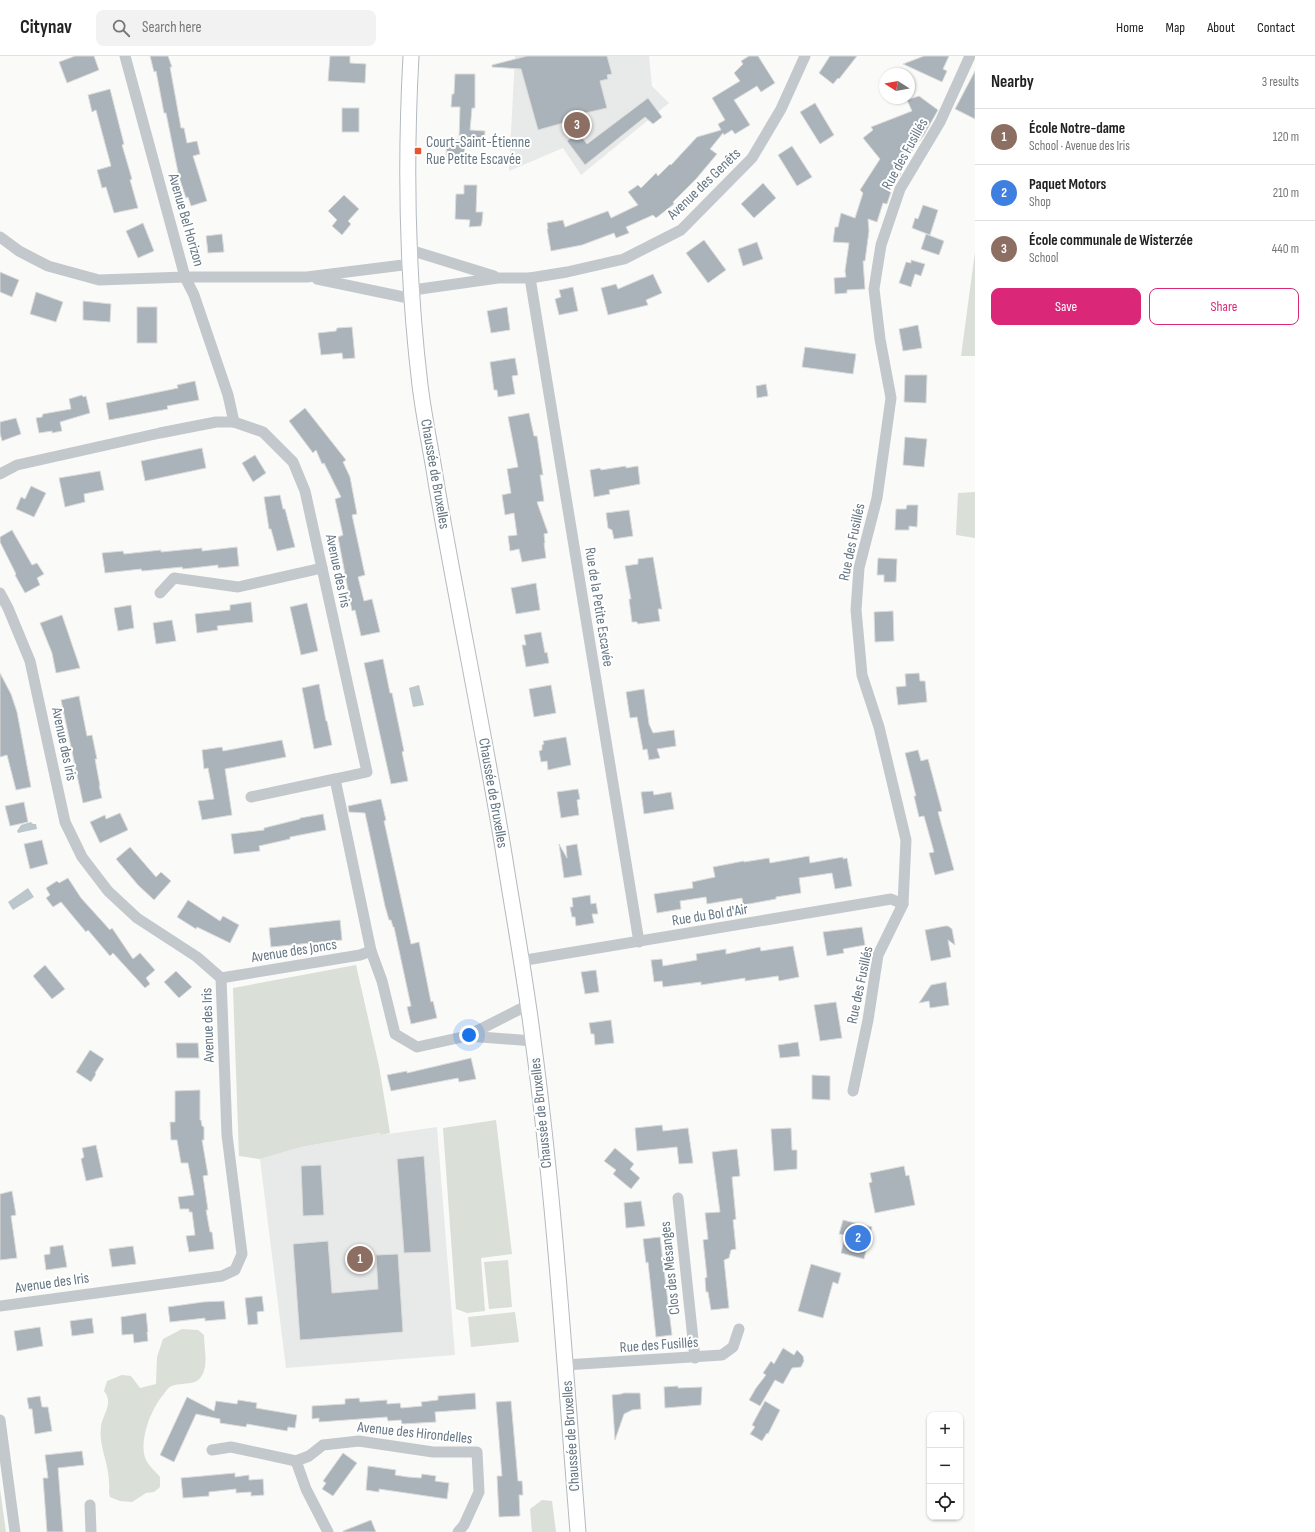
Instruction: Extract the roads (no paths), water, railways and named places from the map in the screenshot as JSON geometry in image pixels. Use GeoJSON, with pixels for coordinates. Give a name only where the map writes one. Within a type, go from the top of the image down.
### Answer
{"type":"FeatureCollection","features":[{"type":"Feature","properties":{"kind":"main road","name":"Chaussée de Bruxelles"},"geometry":{"type":"LineString","coordinates":[[411,56],[408,104],[407,177],[413,294],[420,386],[446,540],[502,845],[528,1004],[548,1168],[578,1532]]}},
{"type":"Feature","properties":{"kind":"street","name":"Avenue Bel Horizon"},"geometry":{"type":"LineString","coordinates":[[125,56],[185,277],[307,277],[413,294]]}},
{"type":"Feature","properties":{"kind":"street","name":"Avenue des Genêts"},"geometry":{"type":"LineString","coordinates":[[413,294],[498,278],[530,278],[567,272],[624,259],[681,230],[752,158],[781,108],[805,56]]}},
{"type":"Feature","properties":{"kind":"street","name":"Rue des Fusillés"},"geometry":{"type":"LineString","coordinates":[[853,1091],[868,1020],[878,955],[902,904],[906,840],[879,727],[862,675],[856,610],[859,568],[877,498],[891,398],[880,339],[874,289],[881,244],[900,190],[940,122],[970,56]]}},
{"type":"Feature","properties":{"kind":"street"},"geometry":{"type":"LineString","coordinates":[[0,237],[19,251],[48,266],[98,280],[185,277],[194,295],[228,395],[234,422]]}},
{"type":"Feature","properties":{"kind":"street","name":"Avenue Bel Horizon"},"geometry":{"type":"LineString","coordinates":[[307,277],[411,257]]}},
{"type":"Feature","properties":{"kind":"street","name":"Avenue des Genêts"},"geometry":{"type":"LineString","coordinates":[[411,257],[498,278]]}},
{"type":"Feature","properties":{"kind":"street","name":"Rue de la Petite Escavée"},"geometry":{"type":"LineString","coordinates":[[530,278],[639,942]]}},
{"type":"Feature","properties":{"kind":"street","name":"Avenue des Iris"},"geometry":{"type":"LineString","coordinates":[[0,474],[17,465],[216,422],[234,422],[264,432],[293,462],[305,491],[367,772],[335,779]]}},
{"type":"Feature","properties":{"kind":"street"},"geometry":{"type":"LineString","coordinates":[[160,593],[174,578],[238,587],[322,568]]}},
{"type":"Feature","properties":{"kind":"street","name":"Avenue des Iris"},"geometry":{"type":"LineString","coordinates":[[0,593],[8,608],[30,661],[66,822],[82,857],[108,891],[137,918],[197,957],[221,978],[227,1134],[242,1254],[235,1270],[222,1276],[0,1306]]}},
{"type":"Feature","properties":{"kind":"street"},"geometry":{"type":"LineString","coordinates":[[251,797],[335,779],[371,951],[382,982],[395,1034],[417,1047],[467,1036],[528,1004]]}},
{"type":"Feature","properties":{"kind":"street","name":"Rue du Bol d'Air"},"geometry":{"type":"LineString","coordinates":[[520,961],[892,899],[902,904]]}},
{"type":"Feature","properties":{"kind":"street","name":"Avenue des Joncs"},"geometry":{"type":"LineString","coordinates":[[221,978],[360,955],[371,951]]}},
{"type":"Feature","properties":{"kind":"street"},"geometry":{"type":"LineString","coordinates":[[467,1036],[533,1041]]}},
{"type":"Feature","properties":{"kind":"street","name":"Clos des Mésanges"},"geometry":{"type":"LineString","coordinates":[[678,1198],[695,1358]]}},
{"type":"Feature","properties":{"kind":"street","name":"Rue des Fusillés"},"geometry":{"type":"LineString","coordinates":[[565,1365],[695,1358],[722,1355],[733,1347],[739,1329]]}},
{"type":"Feature","properties":{"kind":"street"},"geometry":{"type":"LineString","coordinates":[[0,1420],[15,1532]]}},
{"type":"Feature","properties":{"kind":"street","name":"Avenue des Hirondelles"},"geometry":{"type":"LineString","coordinates":[[296,1461],[309,1456],[323,1445],[359,1441],[433,1452],[477,1452],[480,1492],[464,1525],[458,1532]]}},
{"type":"Feature","properties":{"kind":"street"},"geometry":{"type":"LineString","coordinates":[[212,1450],[231,1447],[296,1461],[306,1489],[328,1532]]}},
{"type":"Feature","properties":{"kind":"street"},"geometry":{"type":"LineString","coordinates":[[90,1505],[91,1532]]}},
{"type":"Feature","properties":{"kind":"place","name":"École communale de Wisterzée"},"geometry":{"type":"Point","coordinates":[577,125]}},
{"type":"Feature","properties":{"kind":"place","name":"Court-Saint-Étienne Rue Petite Escavée"},"geometry":{"type":"Point","coordinates":[418,151]}},
{"type":"Feature","properties":{"kind":"place","name":"Paquet Motors"},"geometry":{"type":"Point","coordinates":[858,1238]}},
{"type":"Feature","properties":{"kind":"place","name":"École Notre-dame"},"geometry":{"type":"Point","coordinates":[360,1259]}}]}
